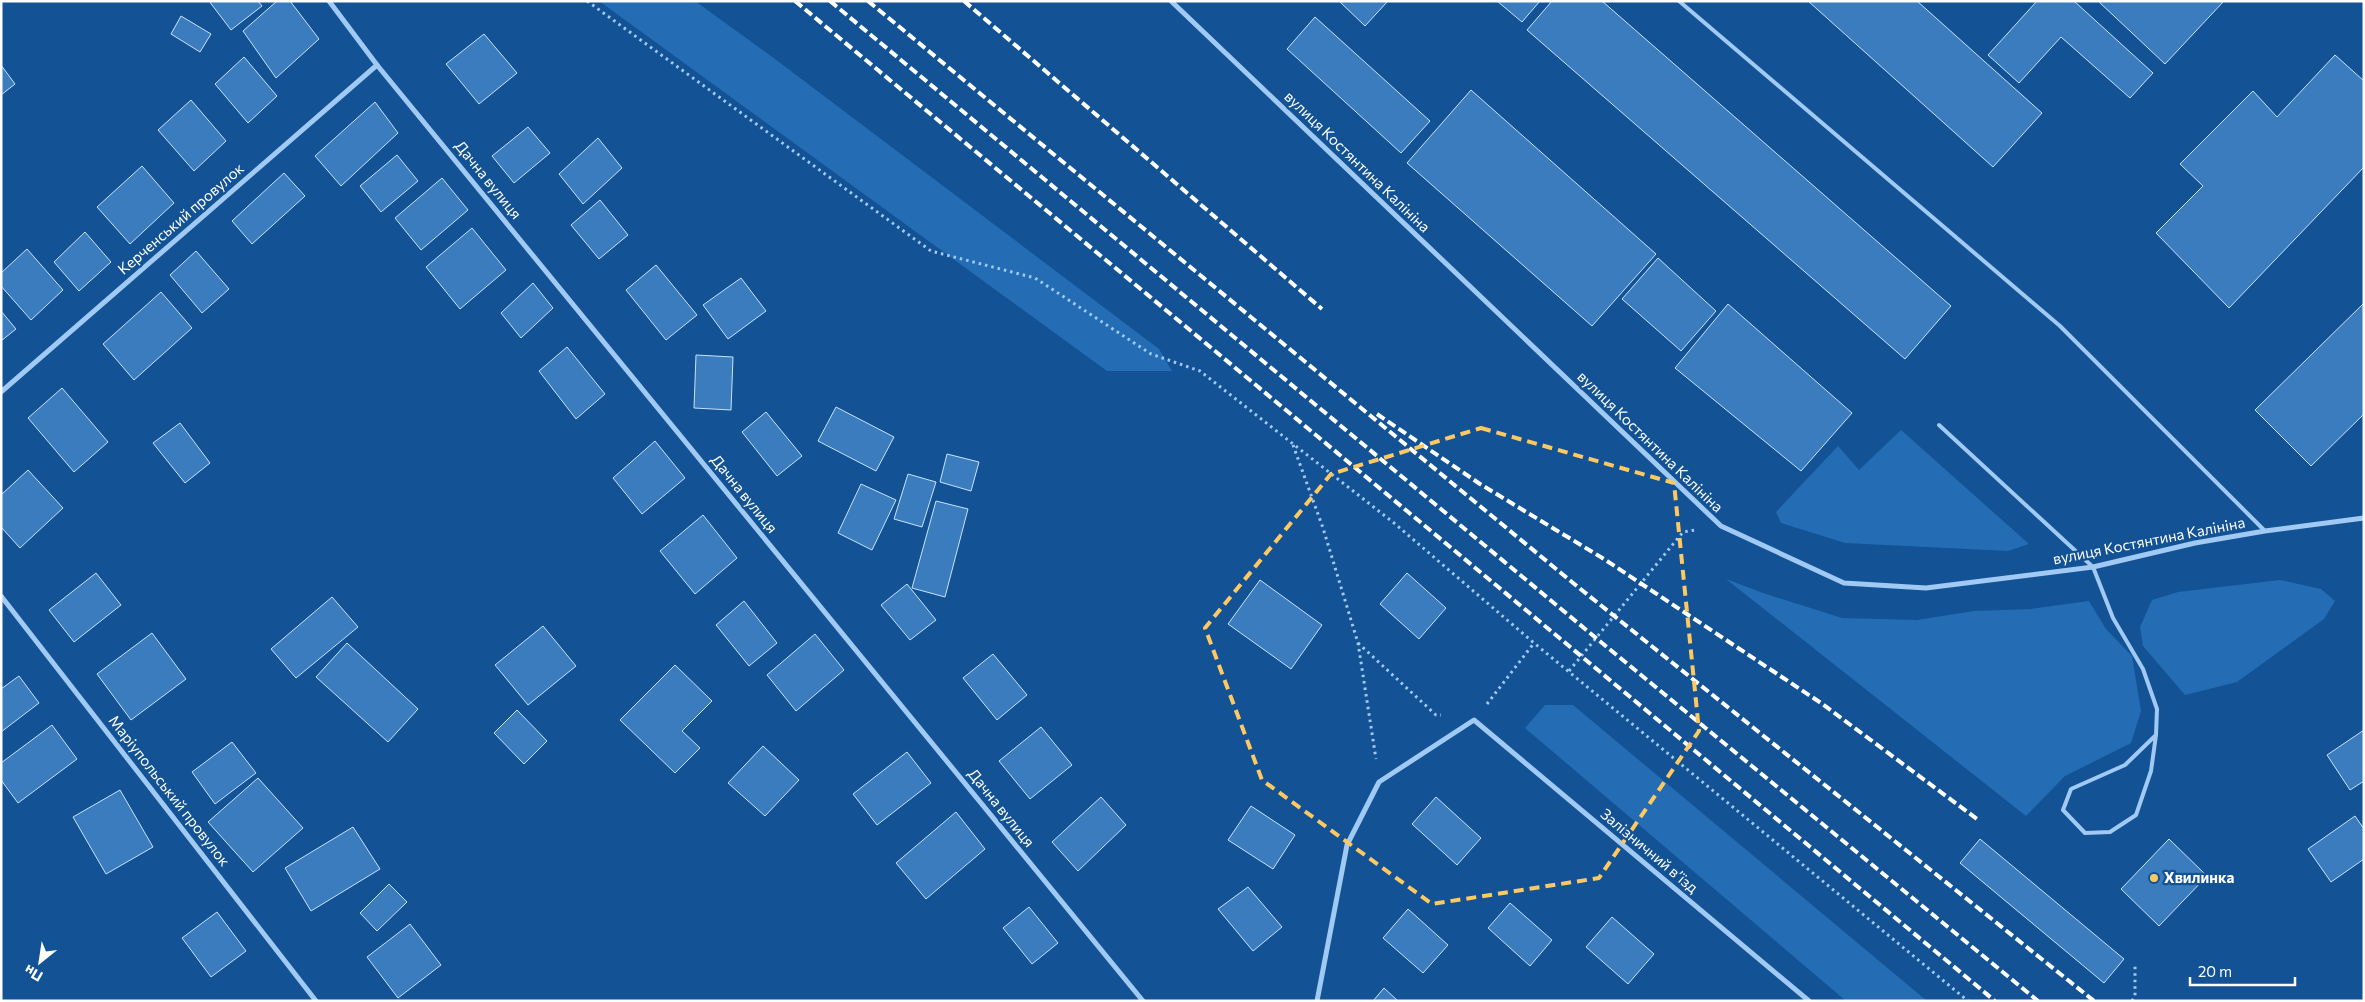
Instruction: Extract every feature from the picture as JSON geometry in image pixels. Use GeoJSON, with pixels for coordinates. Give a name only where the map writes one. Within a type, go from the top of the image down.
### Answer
{"type":"FeatureCollection","features":[{"type":"Feature","properties":{"kind":"street","name":"Дачна вулиця"},"geometry":{"type":"LineString","coordinates":[[329,1],[378,65],[1142,1001]]}},
{"type":"Feature","properties":{"kind":"street","name":"вулиця Костянтина Калініна"},"geometry":{"type":"LineString","coordinates":[[1171,1],[1721,526],[1844,583],[1926,588],[2093,567],[2195,543],[2364,518]]}},
{"type":"Feature","properties":{"kind":"street","name":"Керченський провулок"},"geometry":{"type":"LineString","coordinates":[[1,392],[378,65]]}},
{"type":"Feature","properties":{"kind":"street","name":"Маріупольський провулок"},"geometry":{"type":"LineString","coordinates":[[1,596],[316,1001]]}},
{"type":"Feature","properties":{"kind":"street"},"geometry":{"type":"LineString","coordinates":[[1317,1001],[1347,845],[1379,782],[1474,720]]}},
{"type":"Feature","properties":{"kind":"street","name":"Залізничний в’їзд"},"geometry":{"type":"LineString","coordinates":[[1474,720],[1809,1001]]}},
{"type":"Feature","properties":{"kind":"lane"},"geometry":{"type":"LineString","coordinates":[[1679,1],[2060,326],[2266,531]]}},
{"type":"Feature","properties":{"kind":"lane"},"geometry":{"type":"LineString","coordinates":[[1939,425],[2093,567],[2113,618],[2142,669],[2156,709],[2156,735],[2151,771],[2136,815],[2110,832],[2085,833],[2063,810],[2071,789],[2125,765],[2156,735]]}},
{"type":"Feature","properties":{"kind":"path"},"geometry":{"type":"LineString","coordinates":[[586,1],[931,251],[1035,278],[1151,354],[1200,371],[1394,523],[1534,643],[1968,1001]]}},
{"type":"Feature","properties":{"kind":"path"},"geometry":{"type":"LineString","coordinates":[[1293,445],[1323,528],[1358,643],[1379,782]]}},
{"type":"Feature","properties":{"kind":"path"},"geometry":{"type":"LineString","coordinates":[[1569,671],[1683,532],[1721,526]]}},
{"type":"Feature","properties":{"kind":"path"},"geometry":{"type":"LineString","coordinates":[[1358,643],[1436,715],[1474,720],[1534,643]]}},
{"type":"Feature","properties":{"kind":"path"},"geometry":{"type":"LineString","coordinates":[[2132,1001],[2135,996],[2135,963]]}},
{"type":"Feature","properties":{"kind":"highlighted area"},"geometry":{"type":"Polygon","coordinates":[[[1481,428],[1674,483],[1699,731],[1599,878],[1432,904],[1262,780],[1205,628],[1331,474],[1481,428]]]}},
{"type":"Feature","properties":{"kind":"shaded area"},"geometry":{"type":"Polygon","coordinates":[[[599,1],[695,1],[771,56],[1159,349],[1172,371],[1107,371],[599,1]]]}},
{"type":"Feature","properties":{"kind":"shaded area"},"geometry":{"type":"Polygon","coordinates":[[[1901,430],[2029,544],[2008,551],[1845,543],[1781,523],[1776,512],[1838,446],[1859,470],[1901,430]]]}},
{"type":"Feature","properties":{"kind":"shaded area"},"geometry":{"type":"Polygon","coordinates":[[[1726,579],[1842,618],[1917,620],[1974,611],[2031,609],[2089,601],[2106,629],[2132,656],[2141,711],[2131,743],[2065,776],[2026,816],[1726,579]]]}},
{"type":"Feature","properties":{"kind":"shaded area"},"geometry":{"type":"Polygon","coordinates":[[[2280,580],[2321,589],[2335,601],[2324,619],[2237,682],[2185,695],[2143,646],[2140,627],[2152,600],[2178,592],[2280,580]]]}},
{"type":"Feature","properties":{"kind":"shaded area"},"geometry":{"type":"Polygon","coordinates":[[[1545,705],[1573,705],[1927,1001],[1846,1001],[1525,728],[1545,705]]]}},
{"type":"Feature","properties":{"kind":"building"},"geometry":{"type":"Polygon","coordinates":[[[209,1],[258,1],[262,6],[231,30],[209,1]]]}},
{"type":"Feature","properties":{"kind":"building"},"geometry":{"type":"Polygon","coordinates":[[[277,1],[290,1],[319,39],[276,78],[243,31],[277,1]]]}},
{"type":"Feature","properties":{"kind":"building"},"geometry":{"type":"Polygon","coordinates":[[[1339,1],[1388,1],[1365,26],[1339,1]]]}},
{"type":"Feature","properties":{"kind":"building"},"geometry":{"type":"Polygon","coordinates":[[[1497,1],[1540,1],[1522,22],[1497,1]]]}},
{"type":"Feature","properties":{"kind":"building"},"geometry":{"type":"Polygon","coordinates":[[[1552,1],[1602,1],[1951,306],[1905,359],[1527,30],[1552,1]]]}},
{"type":"Feature","properties":{"kind":"building"},"geometry":{"type":"Polygon","coordinates":[[[1808,1],[1917,1],[2042,113],[1993,167],[1808,1]]]}},
{"type":"Feature","properties":{"kind":"building"},"geometry":{"type":"Polygon","coordinates":[[[2037,1],[2074,1],[2153,73],[2130,98],[2061,37],[2019,83],[1988,55],[2037,1]]]}},
{"type":"Feature","properties":{"kind":"building"},"geometry":{"type":"Polygon","coordinates":[[[2098,1],[2224,1],[2165,64],[2098,1]]]}},
{"type":"Feature","properties":{"kind":"building"},"geometry":{"type":"Polygon","coordinates":[[[181,16],[211,34],[200,52],[171,34],[181,16]]]}},
{"type":"Feature","properties":{"kind":"building"},"geometry":{"type":"Polygon","coordinates":[[[1315,17],[1430,121],[1401,153],[1287,49],[1315,17]]]}},
{"type":"Feature","properties":{"kind":"building"},"geometry":{"type":"Polygon","coordinates":[[[484,34],[517,73],[479,104],[446,64],[484,34]]]}},
{"type":"Feature","properties":{"kind":"building"},"geometry":{"type":"Polygon","coordinates":[[[2335,55],[2364,81],[2364,167],[2229,308],[2156,233],[2203,186],[2180,164],[2253,91],[2277,117],[2335,55]]]}},
{"type":"Feature","properties":{"kind":"building"},"geometry":{"type":"Polygon","coordinates":[[[244,57],[277,96],[248,123],[215,84],[244,57]]]}},
{"type":"Feature","properties":{"kind":"building"},"geometry":{"type":"Polygon","coordinates":[[[1,65],[15,84],[1,95],[1,65]]]}},
{"type":"Feature","properties":{"kind":"building"},"geometry":{"type":"Polygon","coordinates":[[[1471,90],[1656,254],[1592,326],[1407,163],[1471,90]]]}},
{"type":"Feature","properties":{"kind":"building"},"geometry":{"type":"Polygon","coordinates":[[[191,100],[226,141],[194,171],[158,130],[191,100]]]}},
{"type":"Feature","properties":{"kind":"building"},"geometry":{"type":"Polygon","coordinates":[[[375,102],[398,133],[341,186],[315,156],[375,102]]]}},
{"type":"Feature","properties":{"kind":"building"},"geometry":{"type":"Polygon","coordinates":[[[528,127],[550,153],[514,183],[492,156],[528,127]]]}},
{"type":"Feature","properties":{"kind":"building"},"geometry":{"type":"Polygon","coordinates":[[[598,138],[622,168],[583,204],[559,174],[598,138]]]}},
{"type":"Feature","properties":{"kind":"building"},"geometry":{"type":"Polygon","coordinates":[[[397,155],[418,181],[381,212],[360,186],[397,155]]]}},
{"type":"Feature","properties":{"kind":"building"},"geometry":{"type":"Polygon","coordinates":[[[142,166],[174,203],[130,244],[97,207],[142,166]]]}},
{"type":"Feature","properties":{"kind":"building"},"geometry":{"type":"Polygon","coordinates":[[[284,173],[305,196],[252,244],[232,221],[284,173]]]}},
{"type":"Feature","properties":{"kind":"building"},"geometry":{"type":"Polygon","coordinates":[[[442,178],[468,210],[421,250],[395,218],[442,178]]]}},
{"type":"Feature","properties":{"kind":"building"},"geometry":{"type":"Polygon","coordinates":[[[600,200],[628,235],[599,259],[571,225],[600,200]]]}},
{"type":"Feature","properties":{"kind":"building"},"geometry":{"type":"Polygon","coordinates":[[[472,228],[506,270],[460,309],[426,267],[472,228]]]}},
{"type":"Feature","properties":{"kind":"building"},"geometry":{"type":"Polygon","coordinates":[[[85,232],[111,262],[79,291],[54,262],[85,232]]]}},
{"type":"Feature","properties":{"kind":"building"},"geometry":{"type":"Polygon","coordinates":[[[27,249],[63,290],[31,320],[1,286],[1,273],[27,249]]]}},
{"type":"Feature","properties":{"kind":"building"},"geometry":{"type":"Polygon","coordinates":[[[196,251],[229,289],[202,313],[170,275],[196,251]]]}},
{"type":"Feature","properties":{"kind":"building"},"geometry":{"type":"Polygon","coordinates":[[[1658,258],[1716,311],[1681,351],[1622,299],[1658,258]]]}},
{"type":"Feature","properties":{"kind":"building"},"geometry":{"type":"Polygon","coordinates":[[[656,265],[697,315],[666,340],[626,290],[656,265]]]}},
{"type":"Feature","properties":{"kind":"building"},"geometry":{"type":"Polygon","coordinates":[[[741,278],[766,311],[728,339],[703,305],[741,278]]]}},
{"type":"Feature","properties":{"kind":"building"},"geometry":{"type":"Polygon","coordinates":[[[533,283],[553,308],[521,338],[501,313],[533,283]]]}},
{"type":"Feature","properties":{"kind":"building"},"geometry":{"type":"Polygon","coordinates":[[[161,292],[192,328],[134,380],[103,344],[161,292]]]}},
{"type":"Feature","properties":{"kind":"building"},"geometry":{"type":"Polygon","coordinates":[[[2364,303],[2364,414],[2311,466],[2255,410],[2364,303]]]}},
{"type":"Feature","properties":{"kind":"building"},"geometry":{"type":"Polygon","coordinates":[[[1728,304],[1852,413],[1801,471],[1675,368],[1728,304]]]}},
{"type":"Feature","properties":{"kind":"building"},"geometry":{"type":"Polygon","coordinates":[[[1,311],[16,329],[1,341],[1,311]]]}},
{"type":"Feature","properties":{"kind":"building"},"geometry":{"type":"Polygon","coordinates":[[[567,347],[605,394],[576,419],[539,371],[567,347]]]}},
{"type":"Feature","properties":{"kind":"building"},"geometry":{"type":"Polygon","coordinates":[[[696,355],[733,357],[731,410],[694,408],[696,355]]]}},
{"type":"Feature","properties":{"kind":"building"},"geometry":{"type":"Polygon","coordinates":[[[62,388],[108,442],[74,472],[28,418],[62,388]]]}},
{"type":"Feature","properties":{"kind":"building"},"geometry":{"type":"Polygon","coordinates":[[[836,407],[894,437],[876,471],[818,441],[836,407]]]}},
{"type":"Feature","properties":{"kind":"building"},"geometry":{"type":"Polygon","coordinates":[[[766,412],[802,456],[777,476],[742,432],[766,412]]]}},
{"type":"Feature","properties":{"kind":"building"},"geometry":{"type":"Polygon","coordinates":[[[180,423],[210,463],[185,483],[153,443],[180,423]]]}},
{"type":"Feature","properties":{"kind":"building"},"geometry":{"type":"Polygon","coordinates":[[[655,441],[685,478],[642,514],[613,478],[655,441]]]}},
{"type":"Feature","properties":{"kind":"building"},"geometry":{"type":"Polygon","coordinates":[[[947,454],[979,462],[971,491],[940,482],[947,454]]]}},
{"type":"Feature","properties":{"kind":"building"},"geometry":{"type":"Polygon","coordinates":[[[28,470],[63,508],[20,548],[1,527],[1,495],[28,470]]]}},
{"type":"Feature","properties":{"kind":"building"},"geometry":{"type":"Polygon","coordinates":[[[908,474],[936,482],[922,527],[894,519],[908,474]]]}},
{"type":"Feature","properties":{"kind":"building"},"geometry":{"type":"Polygon","coordinates":[[[861,484],[896,500],[872,550],[838,533],[861,484]]]}},
{"type":"Feature","properties":{"kind":"building"},"geometry":{"type":"Polygon","coordinates":[[[936,501],[968,509],[945,597],[912,588],[936,501]]]}},
{"type":"Feature","properties":{"kind":"building"},"geometry":{"type":"Polygon","coordinates":[[[703,515],[737,558],[695,594],[660,551],[703,515]]]}},
{"type":"Feature","properties":{"kind":"building"},"geometry":{"type":"Polygon","coordinates":[[[96,573],[121,605],[74,642],[49,610],[96,573]]]}},
{"type":"Feature","properties":{"kind":"building"},"geometry":{"type":"Polygon","coordinates":[[[1407,573],[1446,608],[1419,639],[1380,604],[1407,573]]]}},
{"type":"Feature","properties":{"kind":"building"},"geometry":{"type":"Polygon","coordinates":[[[1260,580],[1322,625],[1291,669],[1228,624],[1260,580]]]}},
{"type":"Feature","properties":{"kind":"building"},"geometry":{"type":"Polygon","coordinates":[[[907,584],[936,620],[910,640],[881,605],[907,584]]]}},
{"type":"Feature","properties":{"kind":"building"},"geometry":{"type":"Polygon","coordinates":[[[332,597],[358,627],[296,678],[271,649],[332,597]]]}},
{"type":"Feature","properties":{"kind":"building"},"geometry":{"type":"Polygon","coordinates":[[[744,601],[777,643],[749,666],[716,625],[744,601]]]}},
{"type":"Feature","properties":{"kind":"building"},"geometry":{"type":"Polygon","coordinates":[[[543,626],[576,666],[528,705],[495,665],[543,626]]]}},
{"type":"Feature","properties":{"kind":"building"},"geometry":{"type":"Polygon","coordinates":[[[152,633],[186,679],[131,720],[97,674],[152,633]]]}},
{"type":"Feature","properties":{"kind":"building"},"geometry":{"type":"Polygon","coordinates":[[[815,634],[844,670],[796,711],[767,675],[815,634]]]}},
{"type":"Feature","properties":{"kind":"building"},"geometry":{"type":"Polygon","coordinates":[[[347,643],[418,709],[388,742],[316,677],[347,643]]]}},
{"type":"Feature","properties":{"kind":"building"},"geometry":{"type":"Polygon","coordinates":[[[993,654],[1027,695],[997,720],[963,678],[993,654]]]}},
{"type":"Feature","properties":{"kind":"building"},"geometry":{"type":"Polygon","coordinates":[[[675,665],[712,701],[682,731],[700,748],[675,773],[620,720],[675,665]]]}},
{"type":"Feature","properties":{"kind":"building"},"geometry":{"type":"Polygon","coordinates":[[[19,676],[39,703],[1,732],[1,689],[19,676]]]}},
{"type":"Feature","properties":{"kind":"building"},"geometry":{"type":"Polygon","coordinates":[[[517,710],[547,741],[524,764],[494,733],[517,710]]]}},
{"type":"Feature","properties":{"kind":"building"},"geometry":{"type":"Polygon","coordinates":[[[52,725],[77,759],[18,803],[1,780],[1,763],[52,725]]]}},
{"type":"Feature","properties":{"kind":"building"},"geometry":{"type":"Polygon","coordinates":[[[1041,727],[1072,765],[1030,799],[999,761],[1041,727]]]}},
{"type":"Feature","properties":{"kind":"building"},"geometry":{"type":"Polygon","coordinates":[[[2364,730],[2364,781],[2350,790],[2327,755],[2364,730]]]}},
{"type":"Feature","properties":{"kind":"building"},"geometry":{"type":"Polygon","coordinates":[[[232,742],[256,773],[215,804],[192,772],[232,742]]]}},
{"type":"Feature","properties":{"kind":"building"},"geometry":{"type":"Polygon","coordinates":[[[763,746],[799,780],[765,816],[728,783],[763,746]]]}},
{"type":"Feature","properties":{"kind":"building"},"geometry":{"type":"Polygon","coordinates":[[[907,752],[931,783],[877,825],[853,794],[907,752]]]}},
{"type":"Feature","properties":{"kind":"building"},"geometry":{"type":"Polygon","coordinates":[[[258,778],[303,828],[253,872],[208,822],[258,778]]]}},
{"type":"Feature","properties":{"kind":"building"},"geometry":{"type":"Polygon","coordinates":[[[120,790],[153,847],[106,874],[73,817],[120,790]]]}},
{"type":"Feature","properties":{"kind":"building"},"geometry":{"type":"Polygon","coordinates":[[[1101,797],[1126,825],[1078,871],[1052,842],[1101,797]]]}},
{"type":"Feature","properties":{"kind":"building"},"geometry":{"type":"Polygon","coordinates":[[[1436,797],[1481,838],[1457,865],[1412,824],[1436,797]]]}},
{"type":"Feature","properties":{"kind":"building"},"geometry":{"type":"Polygon","coordinates":[[[1251,806],[1295,835],[1273,869],[1228,840],[1251,806]]]}},
{"type":"Feature","properties":{"kind":"building"},"geometry":{"type":"Polygon","coordinates":[[[956,812],[985,849],[926,899],[896,863],[956,812]]]}},
{"type":"Feature","properties":{"kind":"building"},"geometry":{"type":"Polygon","coordinates":[[[2355,816],[2364,829],[2364,859],[2331,882],[2308,849],[2355,816]]]}},
{"type":"Feature","properties":{"kind":"building"},"geometry":{"type":"Polygon","coordinates":[[[353,827],[380,869],[311,911],[285,868],[353,827]]]}},
{"type":"Feature","properties":{"kind":"building"},"geometry":{"type":"Polygon","coordinates":[[[1980,839],[2124,959],[2104,983],[1960,863],[1980,839]]]}},
{"type":"Feature","properties":{"kind":"building"},"geometry":{"type":"Polygon","coordinates":[[[2169,839],[2207,876],[2159,926],[2121,889],[2169,839]]]}},
{"type":"Feature","properties":{"kind":"building"},"geometry":{"type":"Polygon","coordinates":[[[389,884],[407,902],[377,931],[360,913],[389,884]]]}},
{"type":"Feature","properties":{"kind":"building"},"geometry":{"type":"Polygon","coordinates":[[[1248,887],[1282,927],[1253,951],[1218,909],[1248,887]]]}},
{"type":"Feature","properties":{"kind":"building"},"geometry":{"type":"Polygon","coordinates":[[[1510,903],[1552,940],[1530,966],[1488,928],[1510,903]]]}},
{"type":"Feature","properties":{"kind":"building"},"geometry":{"type":"Polygon","coordinates":[[[1029,907],[1058,943],[1032,964],[1003,928],[1029,907]]]}},
{"type":"Feature","properties":{"kind":"building"},"geometry":{"type":"Polygon","coordinates":[[[1408,909],[1448,945],[1423,973],[1383,938],[1408,909]]]}},
{"type":"Feature","properties":{"kind":"building"},"geometry":{"type":"Polygon","coordinates":[[[217,912],[246,951],[211,977],[182,938],[217,912]]]}},
{"type":"Feature","properties":{"kind":"building"},"geometry":{"type":"Polygon","coordinates":[[[1612,917],[1654,954],[1628,984],[1586,947],[1612,917]]]}},
{"type":"Feature","properties":{"kind":"building"},"geometry":{"type":"Polygon","coordinates":[[[410,924],[441,965],[398,998],[367,957],[410,924]]]}},
{"type":"Feature","properties":{"kind":"building"},"geometry":{"type":"Polygon","coordinates":[[[1384,988],[1398,1001],[1373,1001],[1384,988]]]}},
{"type":"Feature","properties":{"kind":"railway"},"geometry":{"type":"LineString","coordinates":[[795,1],[1995,1001]]}},
{"type":"Feature","properties":{"kind":"railway"},"geometry":{"type":"LineString","coordinates":[[830,1],[1596,638],[2038,1001]]}},
{"type":"Feature","properties":{"kind":"railway"},"geometry":{"type":"LineString","coordinates":[[868,1],[1578,587],[2094,1001]]}},
{"type":"Feature","properties":{"kind":"railway"},"geometry":{"type":"LineString","coordinates":[[964,1],[1322,309]]}},
{"type":"Feature","properties":{"kind":"railway"},"geometry":{"type":"LineString","coordinates":[[1377,414],[1480,484],[1604,559],[1821,703],[1977,819]]}},
{"type":"Feature","properties":{"kind":"place","name":"Хвилинка"},"geometry":{"type":"Point","coordinates":[2154,878]}}]}
